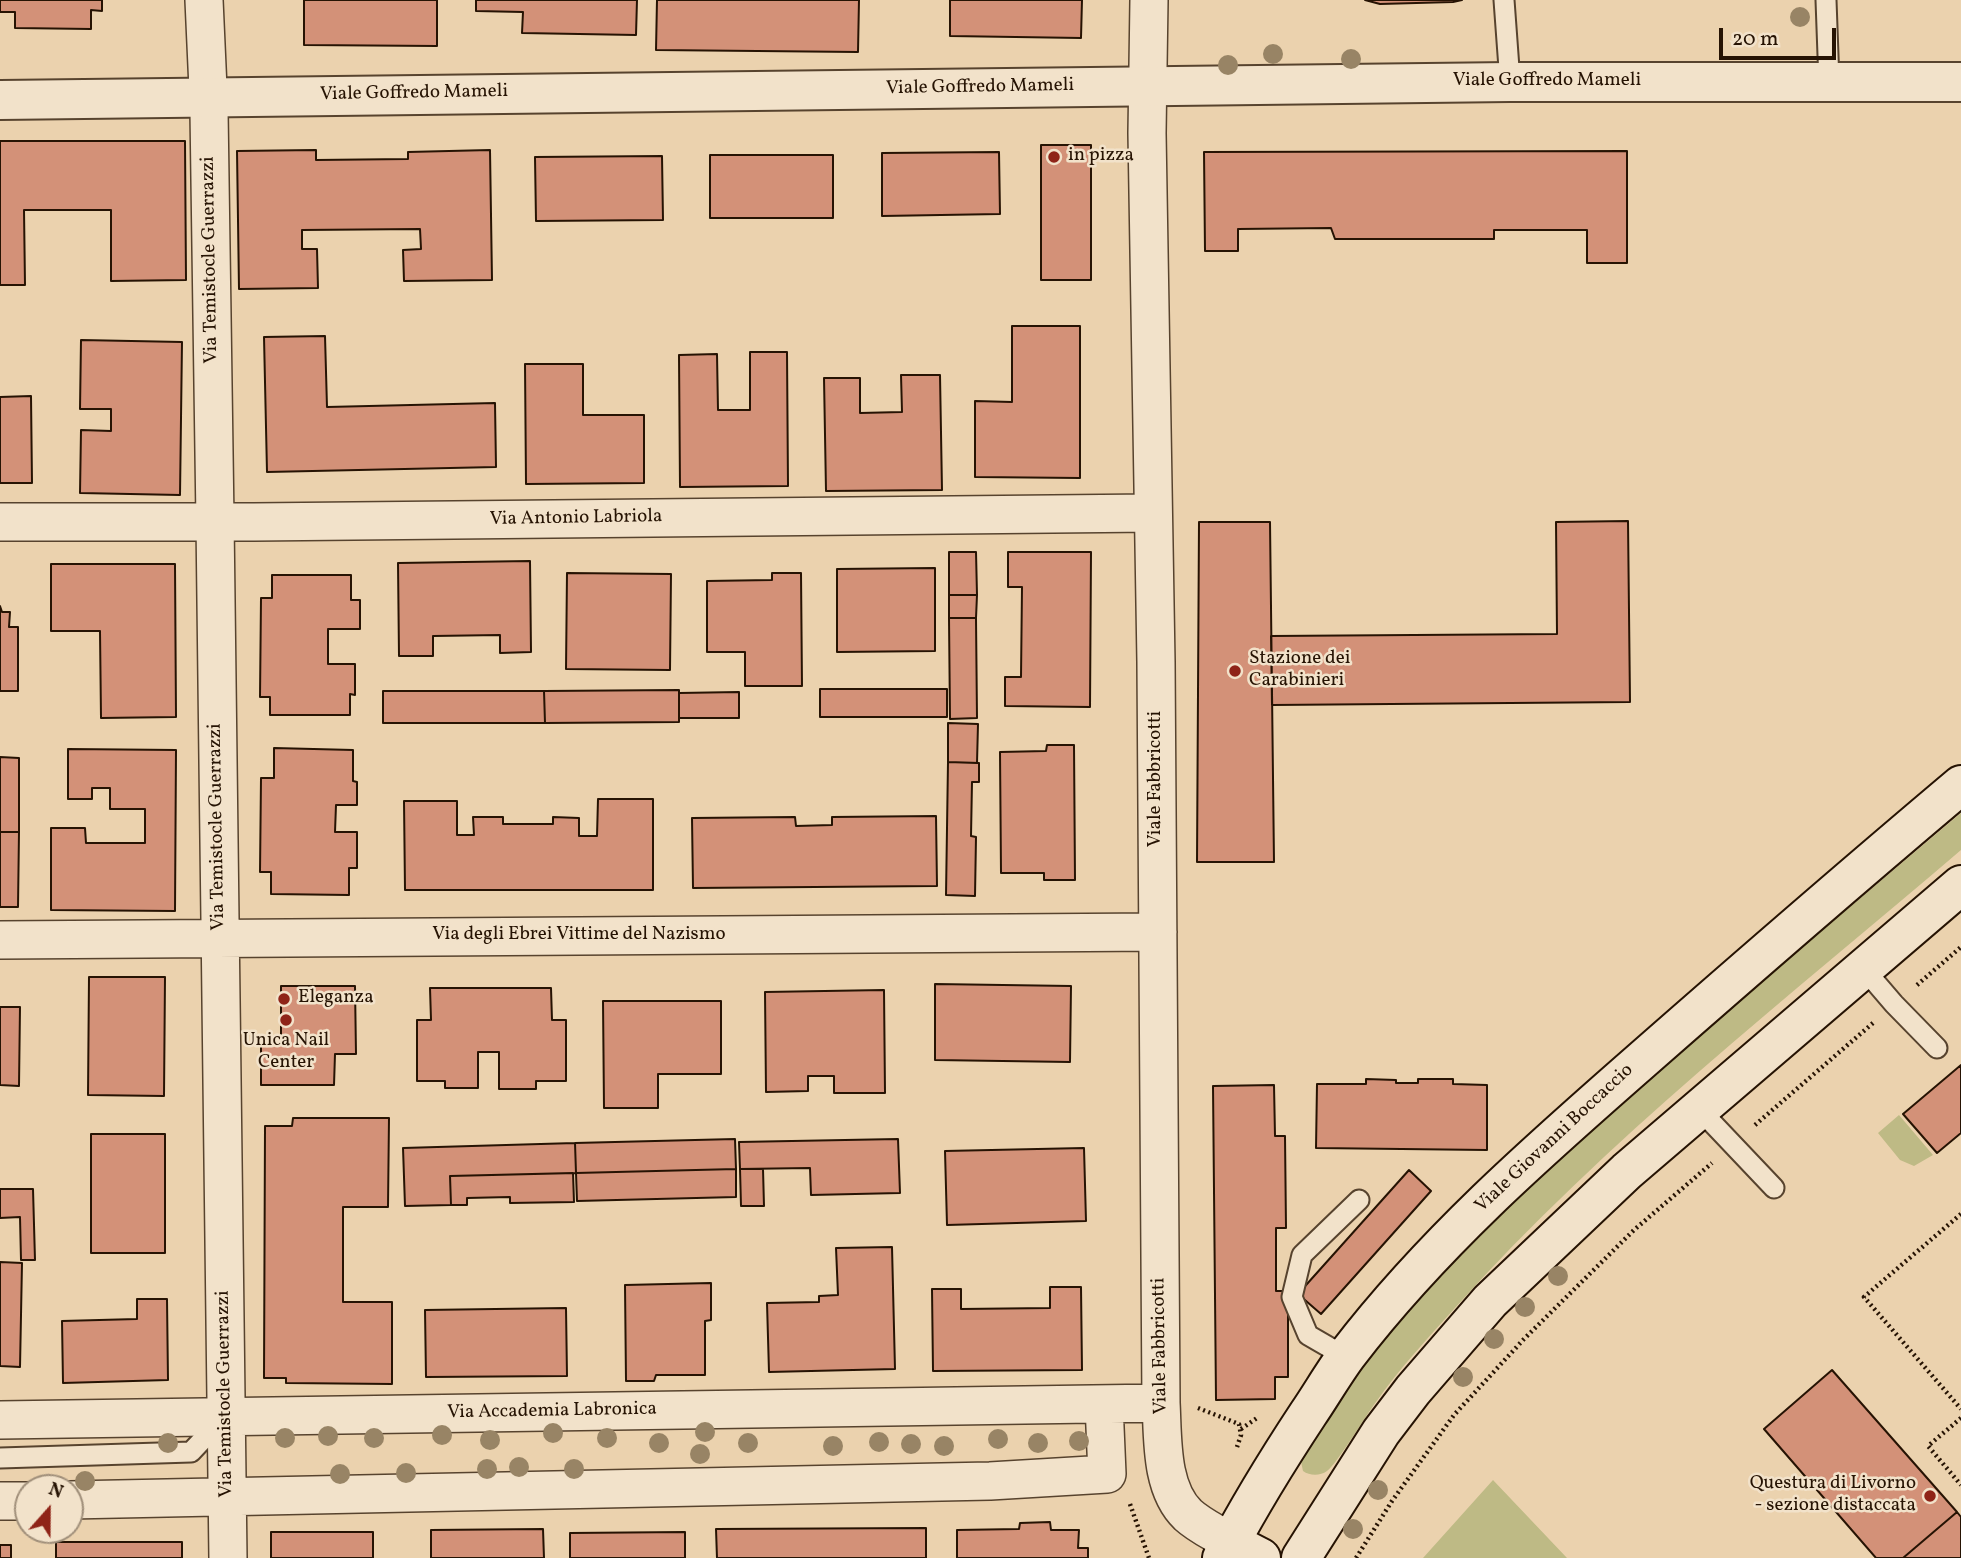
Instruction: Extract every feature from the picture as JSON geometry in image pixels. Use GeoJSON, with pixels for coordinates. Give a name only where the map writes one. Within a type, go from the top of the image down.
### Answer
{"type":"FeatureCollection","features":[{"type":"Feature","properties":{"kind":"main road","name":"Viale Goffredo Mameli"},"geometry":{"type":"LineString","coordinates":[[0,100],[1510,82],[1961,82]]}},
{"type":"Feature","properties":{"kind":"main road","name":"Viale Giovanni Boccaccio"},"geometry":{"type":"LineString","coordinates":[[1238,1553],[1283,1452],[1346,1357],[1411,1279],[1548,1143],[1803,918],[1961,785]]}},
{"type":"Feature","properties":{"kind":"main road"},"geometry":{"type":"LineString","coordinates":[[1301,1558],[1381,1432],[1461,1333],[1557,1235],[1961,885]]}},
{"type":"Feature","properties":{"kind":"street","name":"Via Temistocle Guerrazzi"},"geometry":{"type":"LineString","coordinates":[[204,0],[215,521],[228,1558]]}},
{"type":"Feature","properties":{"kind":"street","name":"Viale Fabbricotti"},"geometry":{"type":"LineString","coordinates":[[1149,0],[1147,133],[1156,662],[1161,1399],[1167,1472],[1171,1488],[1187,1514],[1238,1553]]}},
{"type":"Feature","properties":{"kind":"street","name":"Via Antonio Labriola"},"geometry":{"type":"LineString","coordinates":[[0,522],[1152,513]]}},
{"type":"Feature","properties":{"kind":"street","name":"Via degli Ebrei Vittime del Nazismo"},"geometry":{"type":"LineString","coordinates":[[0,940],[1158,932]]}},
{"type":"Feature","properties":{"kind":"street","name":"Via Accademia Labronica"},"geometry":{"type":"LineString","coordinates":[[0,1419],[1104,1405],[1161,1399]]}},
{"type":"Feature","properties":{"kind":"street"},"geometry":{"type":"LineString","coordinates":[[1104,1405],[1118,1488]]}},
{"type":"Feature","properties":{"kind":"street"},"geometry":{"type":"LineString","coordinates":[[84,1500],[990,1481],[1118,1488],[1167,1472]]}},
{"type":"Feature","properties":{"kind":"lane"},"geometry":{"type":"LineString","coordinates":[[1504,0],[1510,82]]}},
{"type":"Feature","properties":{"kind":"lane"},"geometry":{"type":"LineString","coordinates":[[1826,0],[1829,83]]}},
{"type":"Feature","properties":{"kind":"lane"},"geometry":{"type":"LineString","coordinates":[[1864,969],[1937,1048]]}},
{"type":"Feature","properties":{"kind":"lane"},"geometry":{"type":"LineString","coordinates":[[1700,1110],[1774,1188]]}},
{"type":"Feature","properties":{"kind":"lane"},"geometry":{"type":"LineString","coordinates":[[1346,1357],[1308,1335],[1292,1297],[1302,1255],[1359,1200]]}},
{"type":"Feature","properties":{"kind":"lane"},"geometry":{"type":"LineString","coordinates":[[0,1458],[191,1452],[226,1415]]}},
{"type":"Feature","properties":{"kind":"path"},"geometry":{"type":"LineString","coordinates":[[1922,981],[1961,947]]}},
{"type":"Feature","properties":{"kind":"path"},"geometry":{"type":"LineString","coordinates":[[1748,1132],[1872,1024]]}},
{"type":"Feature","properties":{"kind":"path"},"geometry":{"type":"LineString","coordinates":[[1356,1558],[1392,1501],[1463,1406],[1524,1339],[1634,1230],[1702,1172]]}},
{"type":"Feature","properties":{"kind":"path"},"geometry":{"type":"LineString","coordinates":[[1961,1214],[1864,1297],[1961,1409]]}},
{"type":"Feature","properties":{"kind":"path"},"geometry":{"type":"LineString","coordinates":[[1161,1399],[1239,1424],[1241,1435],[1237,1448]]}},
{"type":"Feature","properties":{"kind":"path"},"geometry":{"type":"LineString","coordinates":[[1961,1418],[1928,1446],[1961,1485]]}},
{"type":"Feature","properties":{"kind":"path"},"geometry":{"type":"LineString","coordinates":[[1118,1488],[1149,1558]]}},
{"type":"Feature","properties":{"kind":"shaded area"},"geometry":{"type":"Polygon","coordinates":[[[1961,813],[1961,850],[1700,1071],[1573,1186],[1512,1247],[1414,1354],[1371,1408],[1332,1467],[1318,1475],[1303,1471],[1300,1457],[1387,1329],[1478,1229],[1645,1080],[1961,813]]]}},
{"type":"Feature","properties":{"kind":"shaded area"},"geometry":{"type":"Polygon","coordinates":[[[1899,1115],[1933,1155],[1914,1166],[1900,1160],[1878,1133],[1899,1115]]]}},
{"type":"Feature","properties":{"kind":"shaded area"},"geometry":{"type":"Polygon","coordinates":[[[1493,1480],[1567,1558],[1423,1558],[1493,1480]]]}},
{"type":"Feature","properties":{"kind":"building"},"geometry":{"type":"Polygon","coordinates":[[[0,0],[102,0],[102,11],[91,10],[91,29],[15,28],[15,12],[0,12],[0,0]]]}},
{"type":"Feature","properties":{"kind":"building"},"geometry":{"type":"Polygon","coordinates":[[[304,0],[437,0],[437,46],[304,45],[304,0]]]}},
{"type":"Feature","properties":{"kind":"building"},"geometry":{"type":"Polygon","coordinates":[[[476,0],[637,0],[636,35],[522,33],[523,12],[476,11],[476,0]]]}},
{"type":"Feature","properties":{"kind":"building"},"geometry":{"type":"Polygon","coordinates":[[[657,0],[859,0],[858,52],[656,50],[657,0]]]}},
{"type":"Feature","properties":{"kind":"building"},"geometry":{"type":"Polygon","coordinates":[[[950,0],[1082,0],[1081,38],[950,36],[950,0]]]}},
{"type":"Feature","properties":{"kind":"building"},"geometry":{"type":"Polygon","coordinates":[[[1365,0],[1462,0],[1380,4],[1365,0]]]}},
{"type":"Feature","properties":{"kind":"building"},"geometry":{"type":"Polygon","coordinates":[[[0,141],[185,141],[186,280],[111,281],[111,210],[24,210],[25,285],[0,285],[0,141]]]}},
{"type":"Feature","properties":{"kind":"building"},"geometry":{"type":"Polygon","coordinates":[[[1041,145],[1091,145],[1091,280],[1041,280],[1041,145]]]}},
{"type":"Feature","properties":{"kind":"building"},"geometry":{"type":"Polygon","coordinates":[[[316,150],[316,160],[408,159],[408,152],[490,150],[492,280],[404,281],[403,250],[421,249],[420,229],[302,230],[302,249],[317,249],[318,288],[239,289],[237,151],[316,150]]]}},
{"type":"Feature","properties":{"kind":"building"},"geometry":{"type":"Polygon","coordinates":[[[1627,151],[1627,263],[1587,263],[1587,230],[1494,230],[1494,239],[1335,239],[1331,228],[1238,229],[1238,251],[1205,251],[1204,152],[1627,151]]]}},
{"type":"Feature","properties":{"kind":"building"},"geometry":{"type":"Polygon","coordinates":[[[999,152],[1000,214],[882,216],[882,153],[999,152]]]}},
{"type":"Feature","properties":{"kind":"building"},"geometry":{"type":"Polygon","coordinates":[[[710,155],[833,155],[833,218],[710,218],[710,155]]]}},
{"type":"Feature","properties":{"kind":"building"},"geometry":{"type":"Polygon","coordinates":[[[662,156],[663,220],[536,221],[535,157],[662,156]]]}},
{"type":"Feature","properties":{"kind":"building"},"geometry":{"type":"Polygon","coordinates":[[[1012,326],[1080,326],[1080,478],[975,477],[975,401],[1012,402],[1012,326]]]}},
{"type":"Feature","properties":{"kind":"building"},"geometry":{"type":"Polygon","coordinates":[[[325,336],[327,407],[495,403],[496,467],[267,472],[264,337],[325,336]]]}},
{"type":"Feature","properties":{"kind":"building"},"geometry":{"type":"Polygon","coordinates":[[[81,340],[182,342],[180,495],[80,493],[81,430],[111,431],[111,409],[80,409],[81,340]]]}},
{"type":"Feature","properties":{"kind":"building"},"geometry":{"type":"Polygon","coordinates":[[[750,352],[787,352],[788,486],[680,487],[679,355],[717,354],[718,410],[750,410],[750,352]]]}},
{"type":"Feature","properties":{"kind":"building"},"geometry":{"type":"Polygon","coordinates":[[[525,364],[583,364],[583,415],[644,415],[644,483],[526,484],[525,364]]]}},
{"type":"Feature","properties":{"kind":"building"},"geometry":{"type":"Polygon","coordinates":[[[901,375],[940,375],[942,490],[826,491],[824,378],[860,378],[860,413],[902,412],[901,375]]]}},
{"type":"Feature","properties":{"kind":"building"},"geometry":{"type":"Polygon","coordinates":[[[31,396],[32,483],[0,483],[0,397],[31,396]]]}},
{"type":"Feature","properties":{"kind":"building"},"geometry":{"type":"Polygon","coordinates":[[[1628,521],[1630,702],[1272,705],[1271,636],[1557,634],[1556,522],[1628,521]]]}},
{"type":"Feature","properties":{"kind":"building","name":"Stazione dei Carabinieri"},"geometry":{"type":"Polygon","coordinates":[[[1199,522],[1270,522],[1274,862],[1197,862],[1199,522]]]}},
{"type":"Feature","properties":{"kind":"building"},"geometry":{"type":"Polygon","coordinates":[[[949,552],[976,552],[977,595],[949,595],[949,552]]]}},
{"type":"Feature","properties":{"kind":"building"},"geometry":{"type":"Polygon","coordinates":[[[1008,552],[1091,552],[1090,707],[1005,706],[1005,677],[1021,677],[1022,587],[1008,587],[1008,552]]]}},
{"type":"Feature","properties":{"kind":"building"},"geometry":{"type":"Polygon","coordinates":[[[530,561],[531,652],[500,653],[500,635],[433,636],[433,656],[399,656],[398,563],[530,561]]]}},
{"type":"Feature","properties":{"kind":"building"},"geometry":{"type":"Polygon","coordinates":[[[51,564],[175,564],[176,717],[101,718],[100,631],[51,631],[51,564]]]}},
{"type":"Feature","properties":{"kind":"building"},"geometry":{"type":"Polygon","coordinates":[[[935,568],[935,651],[837,652],[837,569],[935,568]]]}},
{"type":"Feature","properties":{"kind":"building"},"geometry":{"type":"Polygon","coordinates":[[[567,573],[671,574],[670,670],[566,669],[567,573]]]}},
{"type":"Feature","properties":{"kind":"building"},"geometry":{"type":"Polygon","coordinates":[[[772,573],[801,573],[802,686],[745,686],[745,652],[707,652],[707,581],[772,580],[772,573]]]}},
{"type":"Feature","properties":{"kind":"building"},"geometry":{"type":"Polygon","coordinates":[[[272,575],[351,575],[351,600],[360,600],[360,629],[328,629],[328,664],[355,664],[355,695],[350,694],[350,715],[270,715],[270,697],[260,697],[261,598],[272,598],[272,575]]]}},
{"type":"Feature","properties":{"kind":"building"},"geometry":{"type":"Polygon","coordinates":[[[949,595],[977,595],[976,618],[949,618],[949,595]]]}},
{"type":"Feature","properties":{"kind":"building"},"geometry":{"type":"Polygon","coordinates":[[[0,606],[2,612],[10,612],[9,627],[18,627],[18,691],[0,691],[0,606]]]}},
{"type":"Feature","properties":{"kind":"building"},"geometry":{"type":"Polygon","coordinates":[[[949,618],[976,618],[977,718],[950,719],[949,618]]]}},
{"type":"Feature","properties":{"kind":"building"},"geometry":{"type":"Polygon","coordinates":[[[820,689],[947,689],[947,717],[820,717],[820,689]]]}},
{"type":"Feature","properties":{"kind":"building"},"geometry":{"type":"Polygon","coordinates":[[[679,690],[679,722],[545,723],[544,691],[679,690]]]}},
{"type":"Feature","properties":{"kind":"building"},"geometry":{"type":"Polygon","coordinates":[[[383,691],[544,691],[545,723],[383,723],[383,691]]]}},
{"type":"Feature","properties":{"kind":"building"},"geometry":{"type":"Polygon","coordinates":[[[739,692],[739,718],[679,718],[679,693],[739,692]]]}},
{"type":"Feature","properties":{"kind":"building"},"geometry":{"type":"Polygon","coordinates":[[[948,723],[978,724],[977,763],[948,762],[948,723]]]}},
{"type":"Feature","properties":{"kind":"building"},"geometry":{"type":"Polygon","coordinates":[[[1047,745],[1074,745],[1075,880],[1044,880],[1044,873],[1001,873],[1000,752],[1046,751],[1047,745]]]}},
{"type":"Feature","properties":{"kind":"building"},"geometry":{"type":"Polygon","coordinates":[[[274,748],[353,750],[353,781],[357,782],[357,805],[336,805],[335,832],[357,832],[357,868],[349,868],[349,895],[271,894],[271,872],[260,872],[261,778],[274,778],[274,748]]]}},
{"type":"Feature","properties":{"kind":"building"},"geometry":{"type":"Polygon","coordinates":[[[68,749],[176,750],[175,911],[51,910],[51,828],[85,828],[86,843],[145,843],[145,809],[110,809],[110,788],[92,788],[92,799],[68,799],[68,749]]]}},
{"type":"Feature","properties":{"kind":"building"},"geometry":{"type":"Polygon","coordinates":[[[0,757],[19,758],[19,832],[0,832],[0,757]]]}},
{"type":"Feature","properties":{"kind":"building"},"geometry":{"type":"Polygon","coordinates":[[[948,762],[979,763],[979,782],[972,782],[971,836],[976,837],[975,896],[946,895],[948,762]]]}},
{"type":"Feature","properties":{"kind":"building"},"geometry":{"type":"Polygon","coordinates":[[[598,799],[653,799],[653,890],[405,890],[404,801],[457,801],[457,835],[474,835],[473,817],[503,817],[503,824],[553,824],[553,817],[579,818],[579,836],[597,836],[598,799]]]}},
{"type":"Feature","properties":{"kind":"building"},"geometry":{"type":"Polygon","coordinates":[[[936,816],[937,886],[693,888],[692,818],[795,817],[796,826],[832,825],[832,817],[936,816]]]}},
{"type":"Feature","properties":{"kind":"building"},"geometry":{"type":"Polygon","coordinates":[[[0,832],[19,832],[18,907],[0,907],[0,832]]]}},
{"type":"Feature","properties":{"kind":"building"},"geometry":{"type":"Polygon","coordinates":[[[89,977],[165,977],[164,1096],[88,1095],[89,977]]]}},
{"type":"Feature","properties":{"kind":"building"},"geometry":{"type":"Polygon","coordinates":[[[935,984],[1071,986],[1070,1062],[935,1060],[935,984]]]}},
{"type":"Feature","properties":{"kind":"building"},"geometry":{"type":"Polygon","coordinates":[[[281,986],[355,986],[356,1054],[335,1054],[334,1085],[261,1085],[261,1037],[281,1037],[281,986]]]}},
{"type":"Feature","properties":{"kind":"building"},"geometry":{"type":"Polygon","coordinates":[[[430,988],[551,988],[552,1020],[566,1020],[566,1081],[536,1081],[536,1089],[499,1089],[499,1052],[478,1052],[478,1088],[445,1088],[445,1081],[417,1081],[417,1020],[431,1020],[430,988]]]}},
{"type":"Feature","properties":{"kind":"building"},"geometry":{"type":"Polygon","coordinates":[[[884,990],[885,1093],[834,1093],[834,1076],[808,1076],[808,1091],[766,1092],[765,992],[884,990]]]}},
{"type":"Feature","properties":{"kind":"building"},"geometry":{"type":"Polygon","coordinates":[[[603,1001],[721,1001],[721,1074],[658,1074],[658,1108],[604,1108],[603,1001]]]}},
{"type":"Feature","properties":{"kind":"building"},"geometry":{"type":"Polygon","coordinates":[[[0,1007],[20,1007],[19,1086],[0,1085],[0,1007]]]}},
{"type":"Feature","properties":{"kind":"building"},"geometry":{"type":"Polygon","coordinates":[[[1961,1065],[1961,1133],[1937,1153],[1903,1114],[1961,1065]]]}},
{"type":"Feature","properties":{"kind":"building"},"geometry":{"type":"Polygon","coordinates":[[[1366,1079],[1418,1083],[1418,1079],[1453,1079],[1453,1084],[1487,1085],[1487,1150],[1316,1148],[1317,1084],[1366,1084],[1366,1079]]]}},
{"type":"Feature","properties":{"kind":"building"},"geometry":{"type":"Polygon","coordinates":[[[1274,1085],[1275,1136],[1285,1136],[1286,1228],[1276,1228],[1276,1291],[1288,1291],[1288,1377],[1275,1377],[1275,1399],[1216,1400],[1213,1086],[1274,1085]]]}},
{"type":"Feature","properties":{"kind":"building"},"geometry":{"type":"Polygon","coordinates":[[[293,1118],[389,1118],[388,1207],[343,1207],[343,1302],[392,1302],[392,1384],[286,1383],[286,1378],[264,1378],[265,1126],[292,1126],[293,1118]]]}},
{"type":"Feature","properties":{"kind":"building"},"geometry":{"type":"Polygon","coordinates":[[[91,1134],[165,1134],[165,1253],[91,1253],[91,1134]]]}},
{"type":"Feature","properties":{"kind":"building"},"geometry":{"type":"Polygon","coordinates":[[[735,1139],[736,1169],[576,1173],[575,1143],[735,1139]]]}},
{"type":"Feature","properties":{"kind":"building"},"geometry":{"type":"Polygon","coordinates":[[[898,1139],[900,1193],[811,1195],[810,1168],[740,1169],[739,1142],[898,1139]]]}},
{"type":"Feature","properties":{"kind":"building"},"geometry":{"type":"Polygon","coordinates":[[[575,1143],[576,1173],[450,1176],[451,1205],[405,1206],[403,1148],[575,1143]]]}},
{"type":"Feature","properties":{"kind":"building"},"geometry":{"type":"Polygon","coordinates":[[[1084,1148],[1086,1221],[947,1225],[945,1151],[1084,1148]]]}},
{"type":"Feature","properties":{"kind":"building"},"geometry":{"type":"Polygon","coordinates":[[[736,1169],[736,1197],[577,1201],[576,1173],[736,1169]]]}},
{"type":"Feature","properties":{"kind":"building"},"geometry":{"type":"Polygon","coordinates":[[[740,1169],[763,1169],[764,1206],[741,1206],[740,1169]]]}},
{"type":"Feature","properties":{"kind":"building"},"geometry":{"type":"Polygon","coordinates":[[[1409,1170],[1431,1191],[1321,1314],[1298,1294],[1409,1170]]]}},
{"type":"Feature","properties":{"kind":"building"},"geometry":{"type":"Polygon","coordinates":[[[573,1173],[574,1202],[510,1203],[510,1197],[467,1198],[467,1205],[451,1205],[450,1176],[573,1173]]]}},
{"type":"Feature","properties":{"kind":"building"},"geometry":{"type":"Polygon","coordinates":[[[0,1189],[33,1189],[35,1260],[21,1260],[20,1217],[0,1218],[0,1189]]]}},
{"type":"Feature","properties":{"kind":"building"},"geometry":{"type":"Polygon","coordinates":[[[892,1247],[895,1369],[769,1372],[767,1303],[819,1302],[819,1296],[838,1295],[836,1248],[892,1247]]]}},
{"type":"Feature","properties":{"kind":"building"},"geometry":{"type":"Polygon","coordinates":[[[0,1262],[22,1263],[20,1367],[0,1366],[0,1262]]]}},
{"type":"Feature","properties":{"kind":"building"},"geometry":{"type":"Polygon","coordinates":[[[711,1283],[711,1320],[705,1321],[705,1375],[656,1375],[654,1381],[626,1381],[625,1285],[711,1283]]]}},
{"type":"Feature","properties":{"kind":"building"},"geometry":{"type":"Polygon","coordinates":[[[1050,1287],[1081,1287],[1082,1370],[933,1371],[932,1289],[961,1289],[961,1309],[1050,1308],[1050,1287]]]}},
{"type":"Feature","properties":{"kind":"building"},"geometry":{"type":"Polygon","coordinates":[[[137,1299],[167,1299],[168,1380],[63,1383],[62,1321],[137,1319],[137,1299]]]}},
{"type":"Feature","properties":{"kind":"building"},"geometry":{"type":"Polygon","coordinates":[[[566,1308],[567,1376],[426,1377],[425,1310],[566,1308]]]}},
{"type":"Feature","properties":{"kind":"building"},"geometry":{"type":"Polygon","coordinates":[[[1832,1370],[1957,1512],[1903,1558],[1876,1558],[1764,1429],[1832,1370]]]}},
{"type":"Feature","properties":{"kind":"building"},"geometry":{"type":"Polygon","coordinates":[[[1957,1512],[1961,1517],[1961,1558],[1903,1558],[1957,1512]]]}},
{"type":"Feature","properties":{"kind":"building"},"geometry":{"type":"Polygon","coordinates":[[[1050,1522],[1051,1530],[1079,1530],[1078,1548],[1088,1548],[1088,1558],[957,1558],[957,1530],[1019,1529],[1020,1523],[1050,1522]]]}},
{"type":"Feature","properties":{"kind":"building"},"geometry":{"type":"Polygon","coordinates":[[[926,1528],[926,1558],[717,1558],[716,1529],[926,1528]]]}},
{"type":"Feature","properties":{"kind":"building"},"geometry":{"type":"Polygon","coordinates":[[[543,1529],[544,1558],[431,1558],[431,1530],[543,1529]]]}},
{"type":"Feature","properties":{"kind":"building"},"geometry":{"type":"Polygon","coordinates":[[[271,1532],[373,1532],[373,1558],[271,1558],[271,1532]]]}},
{"type":"Feature","properties":{"kind":"building"},"geometry":{"type":"Polygon","coordinates":[[[685,1532],[685,1558],[570,1558],[570,1533],[685,1532]]]}},
{"type":"Feature","properties":{"kind":"building"},"geometry":{"type":"Polygon","coordinates":[[[182,1542],[182,1558],[56,1558],[56,1544],[182,1542]]]}},
{"type":"Feature","properties":{"kind":"building"},"geometry":{"type":"Polygon","coordinates":[[[0,1545],[11,1545],[11,1558],[0,1558],[0,1545]]]}},
{"type":"Feature","properties":{"kind":"place","name":"in pizza"},"geometry":{"type":"Point","coordinates":[1054,157]}},
{"type":"Feature","properties":{"kind":"place","name":"Stazione dei Carabinieri"},"geometry":{"type":"Point","coordinates":[1235,671]}},
{"type":"Feature","properties":{"kind":"place","name":"Eleganza"},"geometry":{"type":"Point","coordinates":[284,999]}},
{"type":"Feature","properties":{"kind":"place","name":"Unica Nail Center"},"geometry":{"type":"Point","coordinates":[286,1020]}},
{"type":"Feature","properties":{"kind":"place","name":"Questura di Livorno - sezione distaccata"},"geometry":{"type":"Point","coordinates":[1930,1496]}}]}
